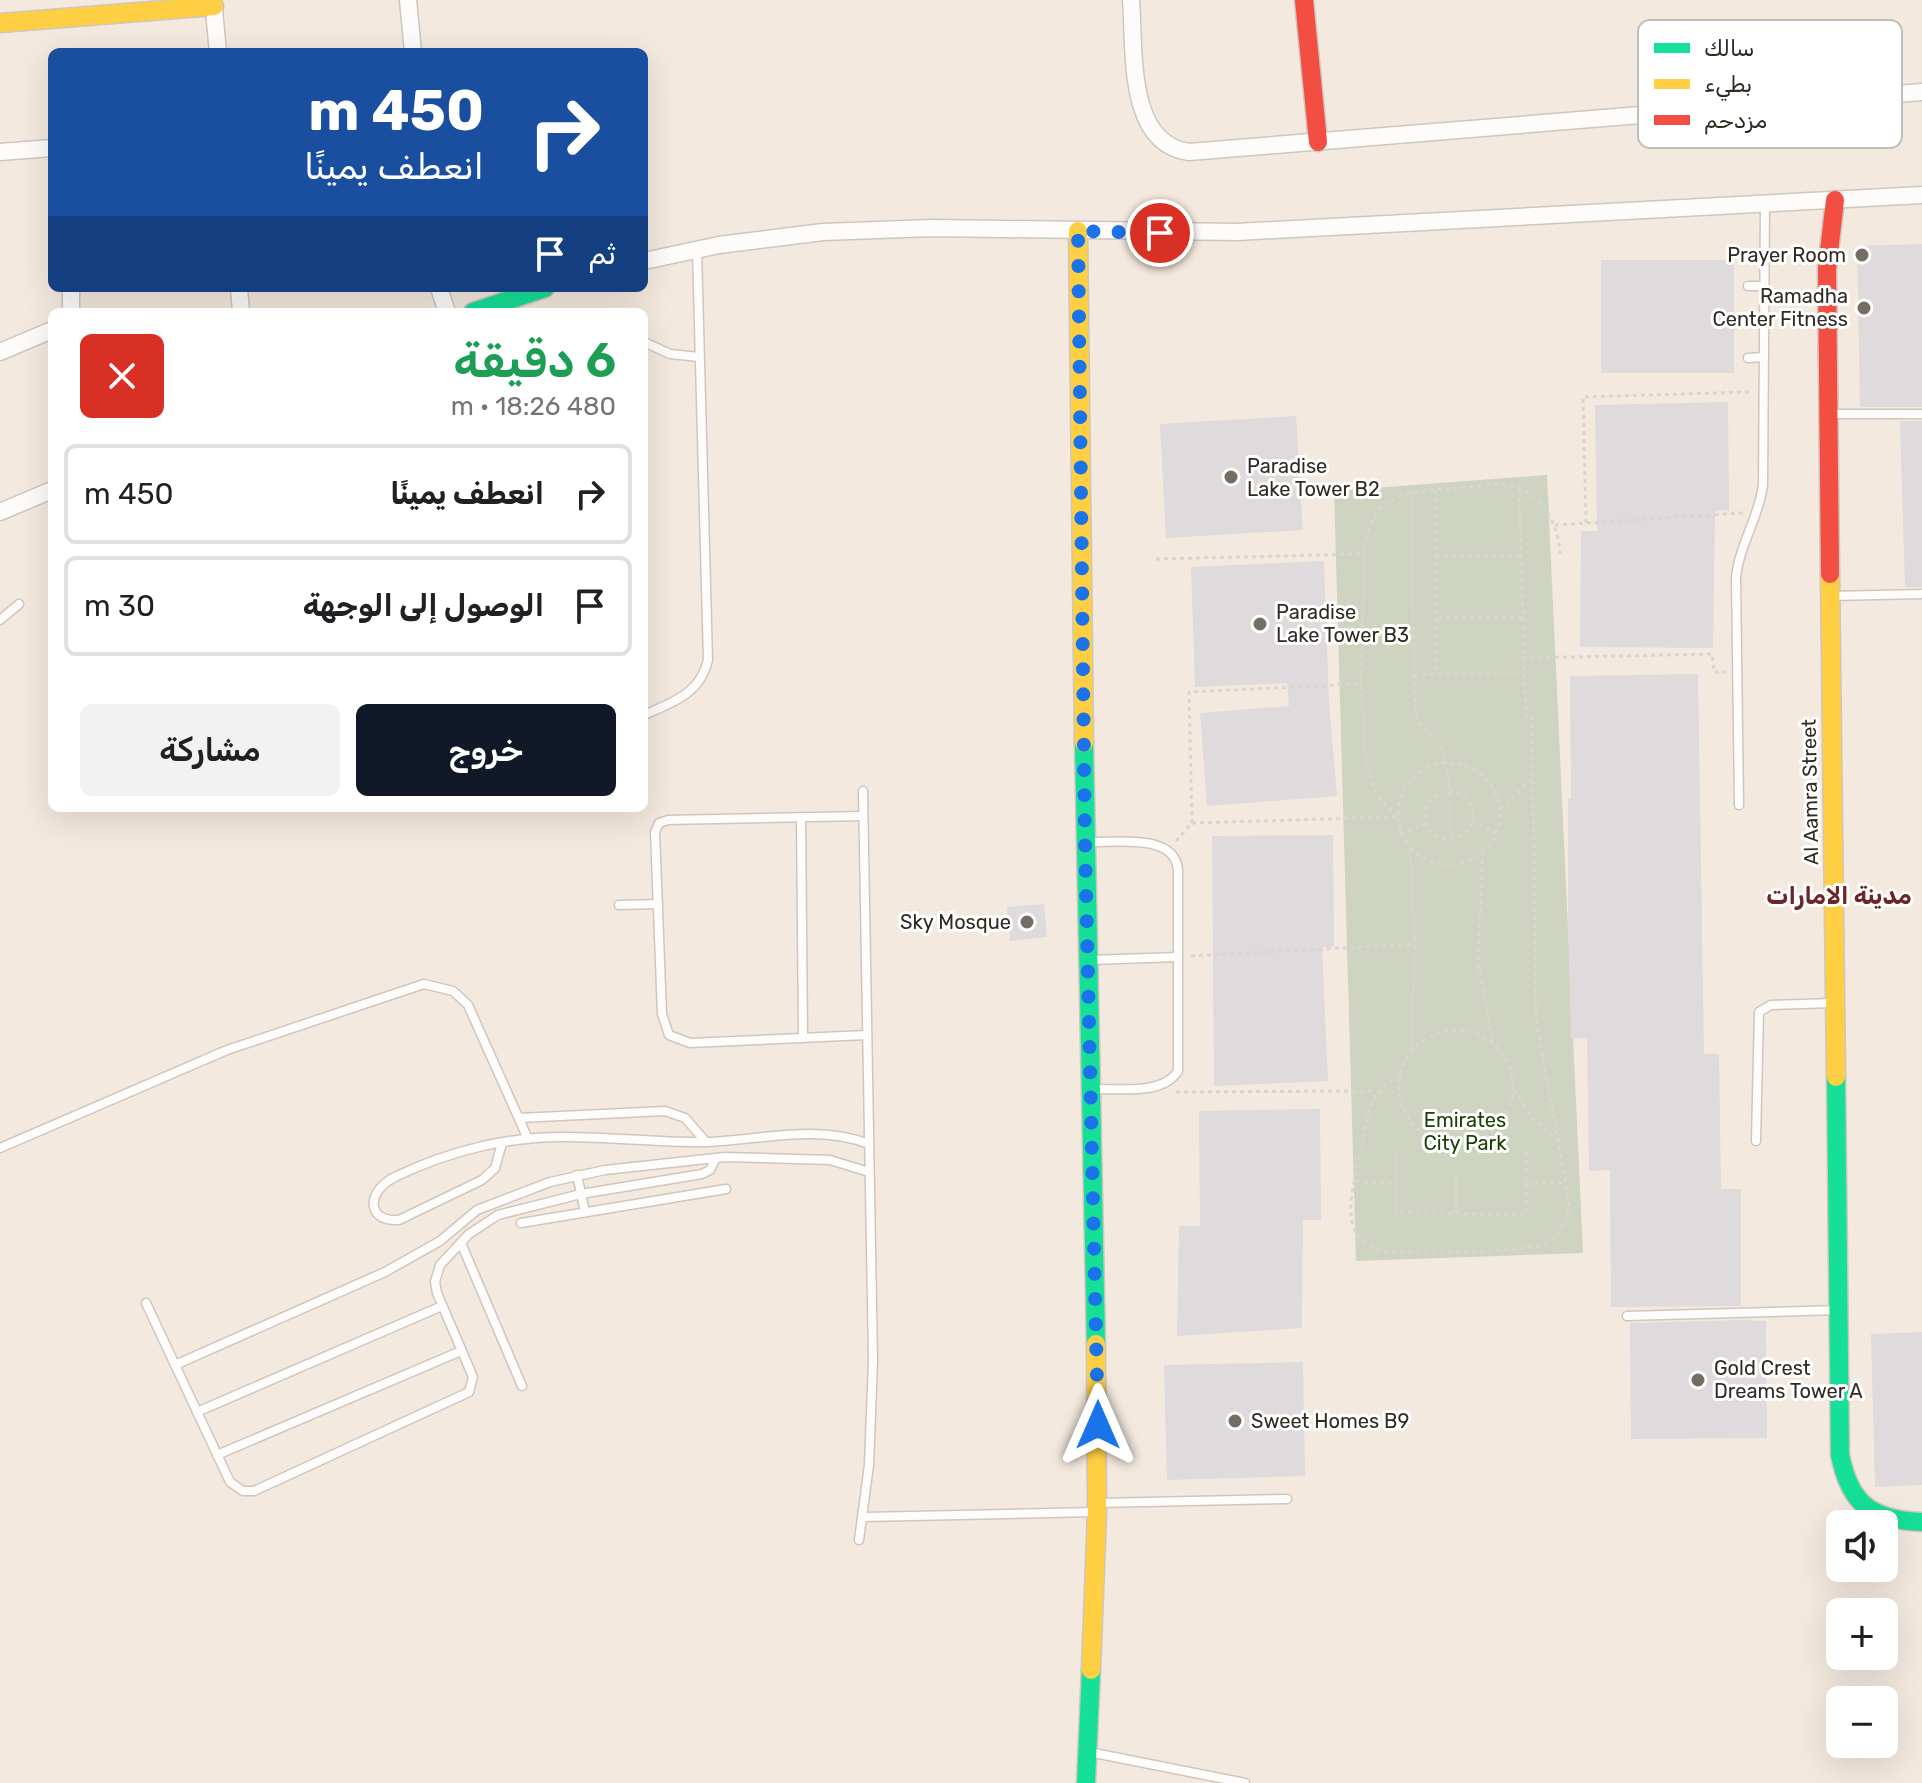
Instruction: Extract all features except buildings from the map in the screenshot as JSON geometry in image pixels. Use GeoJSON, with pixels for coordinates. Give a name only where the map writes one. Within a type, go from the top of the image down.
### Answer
{"type":"FeatureCollection","features":[{"type":"Feature","properties":{"kind":"street"},"geometry":{"type":"LineString","coordinates":[[408,0],[413,48]]}},
{"type":"Feature","properties":{"kind":"street"},"geometry":{"type":"LineString","coordinates":[[1131,0],[1140,104],[1149,130],[1163,143],[1189,152],[1638,116]]}},
{"type":"Feature","properties":{"kind":"street"},"geometry":{"type":"LineString","coordinates":[[1304,0],[1318,142]]}},
{"type":"Feature","properties":{"kind":"street"},"geometry":{"type":"LineString","coordinates":[[0,23],[70,9],[214,3],[218,48]]}},
{"type":"Feature","properties":{"kind":"street"},"geometry":{"type":"LineString","coordinates":[[1902,94],[1922,92]]}},
{"type":"Feature","properties":{"kind":"street"},"geometry":{"type":"LineString","coordinates":[[0,152],[48,148]]}},
{"type":"Feature","properties":{"kind":"street"},"geometry":{"type":"LineString","coordinates":[[648,260],[771,237],[849,231],[932,228],[1290,230],[1922,195]]}},
{"type":"Feature","properties":{"kind":"street","name":"Al Aamra Street"},"geometry":{"type":"LineString","coordinates":[[1835,200],[1827,269],[1838,1310],[1843,1474],[1851,1492],[1864,1507],[1880,1517],[1899,1522],[1922,1522]]}},
{"type":"Feature","properties":{"kind":"street"},"geometry":{"type":"LineString","coordinates":[[1078,231],[1097,1507],[1086,1783]]}},
{"type":"Feature","properties":{"kind":"street"},"geometry":{"type":"LineString","coordinates":[[485,308],[533,292]]}},
{"type":"Feature","properties":{"kind":"street"},"geometry":{"type":"LineString","coordinates":[[0,352],[48,332]]}},
{"type":"Feature","properties":{"kind":"street"},"geometry":{"type":"LineString","coordinates":[[0,512],[48,492]]}},
{"type":"Feature","properties":{"kind":"lane"},"geometry":{"type":"LineString","coordinates":[[1739,805],[1737,564],[1758,512],[1763,485],[1765,203]]}},
{"type":"Feature","properties":{"kind":"lane"},"geometry":{"type":"LineString","coordinates":[[648,713],[690,692],[702,678],[708,660],[697,249]]}},
{"type":"Feature","properties":{"kind":"lane"},"geometry":{"type":"LineString","coordinates":[[1748,286],[1764,286]]}},
{"type":"Feature","properties":{"kind":"lane"},"geometry":{"type":"LineString","coordinates":[[648,344],[670,354],[699,357]]}},
{"type":"Feature","properties":{"kind":"lane"},"geometry":{"type":"LineString","coordinates":[[1748,358],[1764,357]]}},
{"type":"Feature","properties":{"kind":"lane"},"geometry":{"type":"LineString","coordinates":[[1828,414],[1922,414]]}},
{"type":"Feature","properties":{"kind":"lane"},"geometry":{"type":"LineString","coordinates":[[1830,596],[1922,594]]}},
{"type":"Feature","properties":{"kind":"lane"},"geometry":{"type":"LineString","coordinates":[[0,620],[19,604]]}},
{"type":"Feature","properties":{"kind":"lane"},"geometry":{"type":"LineString","coordinates":[[859,1540],[864,1517],[873,1361],[863,791]]}},
{"type":"Feature","properties":{"kind":"lane"},"geometry":{"type":"LineString","coordinates":[[863,816],[664,820],[655,832],[662,1021],[669,1035],[690,1043],[866,1035]]}},
{"type":"Feature","properties":{"kind":"lane"},"geometry":{"type":"LineString","coordinates":[[801,817],[803,1038]]}},
{"type":"Feature","properties":{"kind":"lane"},"geometry":{"type":"LineString","coordinates":[[1085,842],[1157,845],[1168,849],[1177,864],[1180,1064],[1174,1078],[1158,1086],[1091,1089]]}},
{"type":"Feature","properties":{"kind":"lane"},"geometry":{"type":"LineString","coordinates":[[619,905],[658,904]]}},
{"type":"Feature","properties":{"kind":"lane"},"geometry":{"type":"LineString","coordinates":[[1088,960],[1178,957]]}},
{"type":"Feature","properties":{"kind":"lane"},"geometry":{"type":"LineString","coordinates":[[0,1148],[227,1050],[424,984],[453,991],[468,1005],[528,1139]]}},
{"type":"Feature","properties":{"kind":"lane"},"geometry":{"type":"LineString","coordinates":[[1756,1141],[1759,1012],[1771,1005],[1834,1003]]}},
{"type":"Feature","properties":{"kind":"lane"},"geometry":{"type":"LineString","coordinates":[[519,1118],[665,1111],[685,1118],[706,1142]]}},
{"type":"Feature","properties":{"kind":"lane"},"geometry":{"type":"LineString","coordinates":[[502,1143],[499,1160],[482,1180],[399,1220],[386,1219],[376,1209],[374,1196],[386,1180],[454,1154],[502,1143],[528,1139],[568,1137],[706,1142],[815,1133],[843,1135],[869,1144]]}},
{"type":"Feature","properties":{"kind":"lane"},"geometry":{"type":"LineString","coordinates":[[733,1141],[735,1158]]}},
{"type":"Feature","properties":{"kind":"lane"},"geometry":{"type":"LineString","coordinates":[[175,1365],[385,1272],[440,1241],[469,1215],[486,1206],[577,1175],[716,1158],[830,1160],[869,1172]]}},
{"type":"Feature","properties":{"kind":"lane"},"geometry":{"type":"LineString","coordinates":[[146,1303],[233,1486],[243,1491],[254,1491],[465,1396],[473,1377],[435,1288],[440,1265],[478,1226],[498,1215],[581,1194],[706,1173],[716,1158]]}},
{"type":"Feature","properties":{"kind":"lane"},"geometry":{"type":"LineString","coordinates":[[659,1163],[661,1180]]}},
{"type":"Feature","properties":{"kind":"lane"},"geometry":{"type":"LineString","coordinates":[[577,1175],[585,1212]]}},
{"type":"Feature","properties":{"kind":"lane"},"geometry":{"type":"LineString","coordinates":[[521,1223],[726,1189]]}},
{"type":"Feature","properties":{"kind":"lane"},"geometry":{"type":"LineString","coordinates":[[461,1243],[522,1386]]}},
{"type":"Feature","properties":{"kind":"lane"},"geometry":{"type":"LineString","coordinates":[[197,1412],[442,1306]]}},
{"type":"Feature","properties":{"kind":"lane"},"geometry":{"type":"LineString","coordinates":[[1627,1316],[1838,1310]]}},
{"type":"Feature","properties":{"kind":"lane"},"geometry":{"type":"LineString","coordinates":[[217,1455],[461,1351]]}},
{"type":"Feature","properties":{"kind":"lane"},"geometry":{"type":"LineString","coordinates":[[864,1517],[1287,1499]]}},
{"type":"Feature","properties":{"kind":"lane"},"geometry":{"type":"LineString","coordinates":[[1088,1752],[1245,1783]]}},
{"type":"Feature","properties":{"kind":"path"},"geometry":{"type":"LineString","coordinates":[[1586,523],[1583,397],[1764,391]]}},
{"type":"Feature","properties":{"kind":"path"},"geometry":{"type":"LineString","coordinates":[[1397,817],[1381,802],[1367,773],[1361,684],[1364,554],[1367,534],[1375,515],[1391,500],[1411,491],[1499,485],[1519,488],[1541,504],[1555,525],[1560,554]]}},
{"type":"Feature","properties":{"kind":"path"},"geometry":{"type":"LineString","coordinates":[[1400,1075],[1378,1091],[1369,1107],[1351,1208],[1354,1227],[1365,1243],[1390,1252],[1537,1247],[1554,1237],[1566,1222],[1569,1203],[1536,1019],[1532,716],[1526,715],[1519,488]]}},
{"type":"Feature","properties":{"kind":"path"},"geometry":{"type":"LineString","coordinates":[[1435,490],[1437,674]]}},
{"type":"Feature","properties":{"kind":"path"},"geometry":{"type":"LineString","coordinates":[[1411,491],[1415,714],[1418,722],[1438,740],[1445,763],[1451,838]]}},
{"type":"Feature","properties":{"kind":"path"},"geometry":{"type":"LineString","coordinates":[[1555,525],[1758,512]]}},
{"type":"Feature","properties":{"kind":"path"},"geometry":{"type":"LineString","coordinates":[[1156,559],[1364,554]]}},
{"type":"Feature","properties":{"kind":"path"},"geometry":{"type":"LineString","coordinates":[[1436,557],[1520,557]]}},
{"type":"Feature","properties":{"kind":"path"},"geometry":{"type":"LineString","coordinates":[[1436,618],[1522,618]]}},
{"type":"Feature","properties":{"kind":"path"},"geometry":{"type":"LineString","coordinates":[[1523,658],[1712,654],[1714,672],[1738,671]]}},
{"type":"Feature","properties":{"kind":"path"},"geometry":{"type":"LineString","coordinates":[[1413,675],[1524,672]]}},
{"type":"Feature","properties":{"kind":"path"},"geometry":{"type":"LineString","coordinates":[[1168,849],[1192,823],[1189,692],[1361,684]]}},
{"type":"Feature","properties":{"kind":"path"},"geometry":{"type":"LineString","coordinates":[[1445,763],[1468,766],[1487,779],[1494,788],[1500,810],[1496,833],[1483,852],[1463,863],[1452,865],[1429,862],[1410,849],[1400,833],[1397,817],[1406,784],[1423,769],[1445,763]]}},
{"type":"Feature","properties":{"kind":"path"},"geometry":{"type":"LineString","coordinates":[[1500,810],[1533,777]]}},
{"type":"Feature","properties":{"kind":"path"},"geometry":{"type":"LineString","coordinates":[[1448,791],[1467,799],[1472,820],[1464,832],[1451,838],[1436,835],[1427,824],[1425,809],[1428,802],[1448,791]]}},
{"type":"Feature","properties":{"kind":"path"},"geometry":{"type":"LineString","coordinates":[[1192,823],[1397,817]]}},
{"type":"Feature","properties":{"kind":"path"},"geometry":{"type":"LineString","coordinates":[[1472,820],[1496,833]]}},
{"type":"Feature","properties":{"kind":"path"},"geometry":{"type":"LineString","coordinates":[[1400,833],[1427,824]]}},
{"type":"Feature","properties":{"kind":"path"},"geometry":{"type":"LineString","coordinates":[[1410,849],[1415,944],[1411,1052],[1400,1075],[1400,1101],[1411,1124],[1431,1139],[1456,1145],[1481,1139],[1501,1123],[1512,1100],[1514,1087]]}},
{"type":"Feature","properties":{"kind":"path"},"geometry":{"type":"LineString","coordinates":[[1483,852],[1478,961],[1492,1042]]}},
{"type":"Feature","properties":{"kind":"path"},"geometry":{"type":"LineString","coordinates":[[1178,957],[1415,944]]}},
{"type":"Feature","properties":{"kind":"path"},"geometry":{"type":"LineString","coordinates":[[1411,1052],[1431,1036],[1456,1030],[1469,1031],[1492,1042],[1508,1062],[1514,1087],[1532,1118],[1559,1141]]}},
{"type":"Feature","properties":{"kind":"path"},"geometry":{"type":"LineString","coordinates":[[1158,1086],[1168,1092],[1378,1091]]}},
{"type":"Feature","properties":{"kind":"path"},"geometry":{"type":"LineString","coordinates":[[1395,1153],[1396,1213],[1526,1214],[1526,1150]]}},
{"type":"Feature","properties":{"kind":"path"},"geometry":{"type":"LineString","coordinates":[[1456,1178],[1456,1213]]}},
{"type":"Feature","properties":{"kind":"path"},"geometry":{"type":"LineString","coordinates":[[1356,1181],[1395,1184]]}},
{"type":"Feature","properties":{"kind":"path"},"geometry":{"type":"LineString","coordinates":[[1526,1184],[1566,1183]]}},
{"type":"Feature","properties":{"kind":"green space","name":"Emirates City Park"},"geometry":{"type":"Polygon","coordinates":[[[1547,475],[1583,1253],[1356,1261],[1334,491],[1547,475]]]}},
{"type":"Feature","properties":{"kind":"traffic: fast"},"geometry":{"type":"LineString","coordinates":[[485,308],[533,292]]}},
{"type":"Feature","properties":{"kind":"traffic: fast"},"geometry":{"type":"LineString","coordinates":[[1084,743],[1096,1344]]}},
{"type":"Feature","properties":{"kind":"traffic: fast"},"geometry":{"type":"LineString","coordinates":[[1836,1077],[1840,1455],[1850,1486],[1866,1506],[1890,1518],[1922,1522]]}},
{"type":"Feature","properties":{"kind":"traffic: fast"},"geometry":{"type":"LineString","coordinates":[[1086,1783],[1091,1670]]}},
{"type":"Feature","properties":{"kind":"traffic: slow"},"geometry":{"type":"LineString","coordinates":[[0,23],[214,6]]}},
{"type":"Feature","properties":{"kind":"traffic: slow"},"geometry":{"type":"LineString","coordinates":[[1078,231],[1084,743]]}},
{"type":"Feature","properties":{"kind":"traffic: slow"},"geometry":{"type":"LineString","coordinates":[[1830,574],[1836,1077]]}},
{"type":"Feature","properties":{"kind":"traffic: slow"},"geometry":{"type":"LineString","coordinates":[[1091,1670],[1097,1512],[1096,1344]]}},
{"type":"Feature","properties":{"kind":"traffic: jam"},"geometry":{"type":"LineString","coordinates":[[1304,0],[1318,142]]}},
{"type":"Feature","properties":{"kind":"traffic: jam"},"geometry":{"type":"LineString","coordinates":[[1830,574],[1827,269],[1835,200]]}},
{"type":"Feature","properties":{"kind":"place","name":"Prayer Room"},"geometry":{"type":"Point","coordinates":[1862,255]}},
{"type":"Feature","properties":{"kind":"place","name":"Ramadha Center Fitness"},"geometry":{"type":"Point","coordinates":[1864,308]}},
{"type":"Feature","properties":{"kind":"place","name":"Paradise Lake Tower B2"},"geometry":{"type":"Point","coordinates":[1231,477]}},
{"type":"Feature","properties":{"kind":"place","name":"Paradise Lake Tower B3"},"geometry":{"type":"Point","coordinates":[1260,624]}},
{"type":"Feature","properties":{"kind":"place","name":"Sky Mosque"},"geometry":{"type":"Point","coordinates":[1027,922]}},
{"type":"Feature","properties":{"kind":"place","name":"Gold Crest Dreams Tower A"},"geometry":{"type":"Point","coordinates":[1698,1380]}},
{"type":"Feature","properties":{"kind":"place","name":"Sweet Homes B9"},"geometry":{"type":"Point","coordinates":[1235,1421]}},
{"type":"Feature","properties":{"kind":"district","name":"مدينة الامارات"},"geometry":{"type":"Point","coordinates":[1839,896]}},
{"type":"Feature","properties":{"kind":"route"},"geometry":{"type":"LineString","coordinates":[[1098,1425],[1085,842],[1078,231],[1160,233]]}}]}
